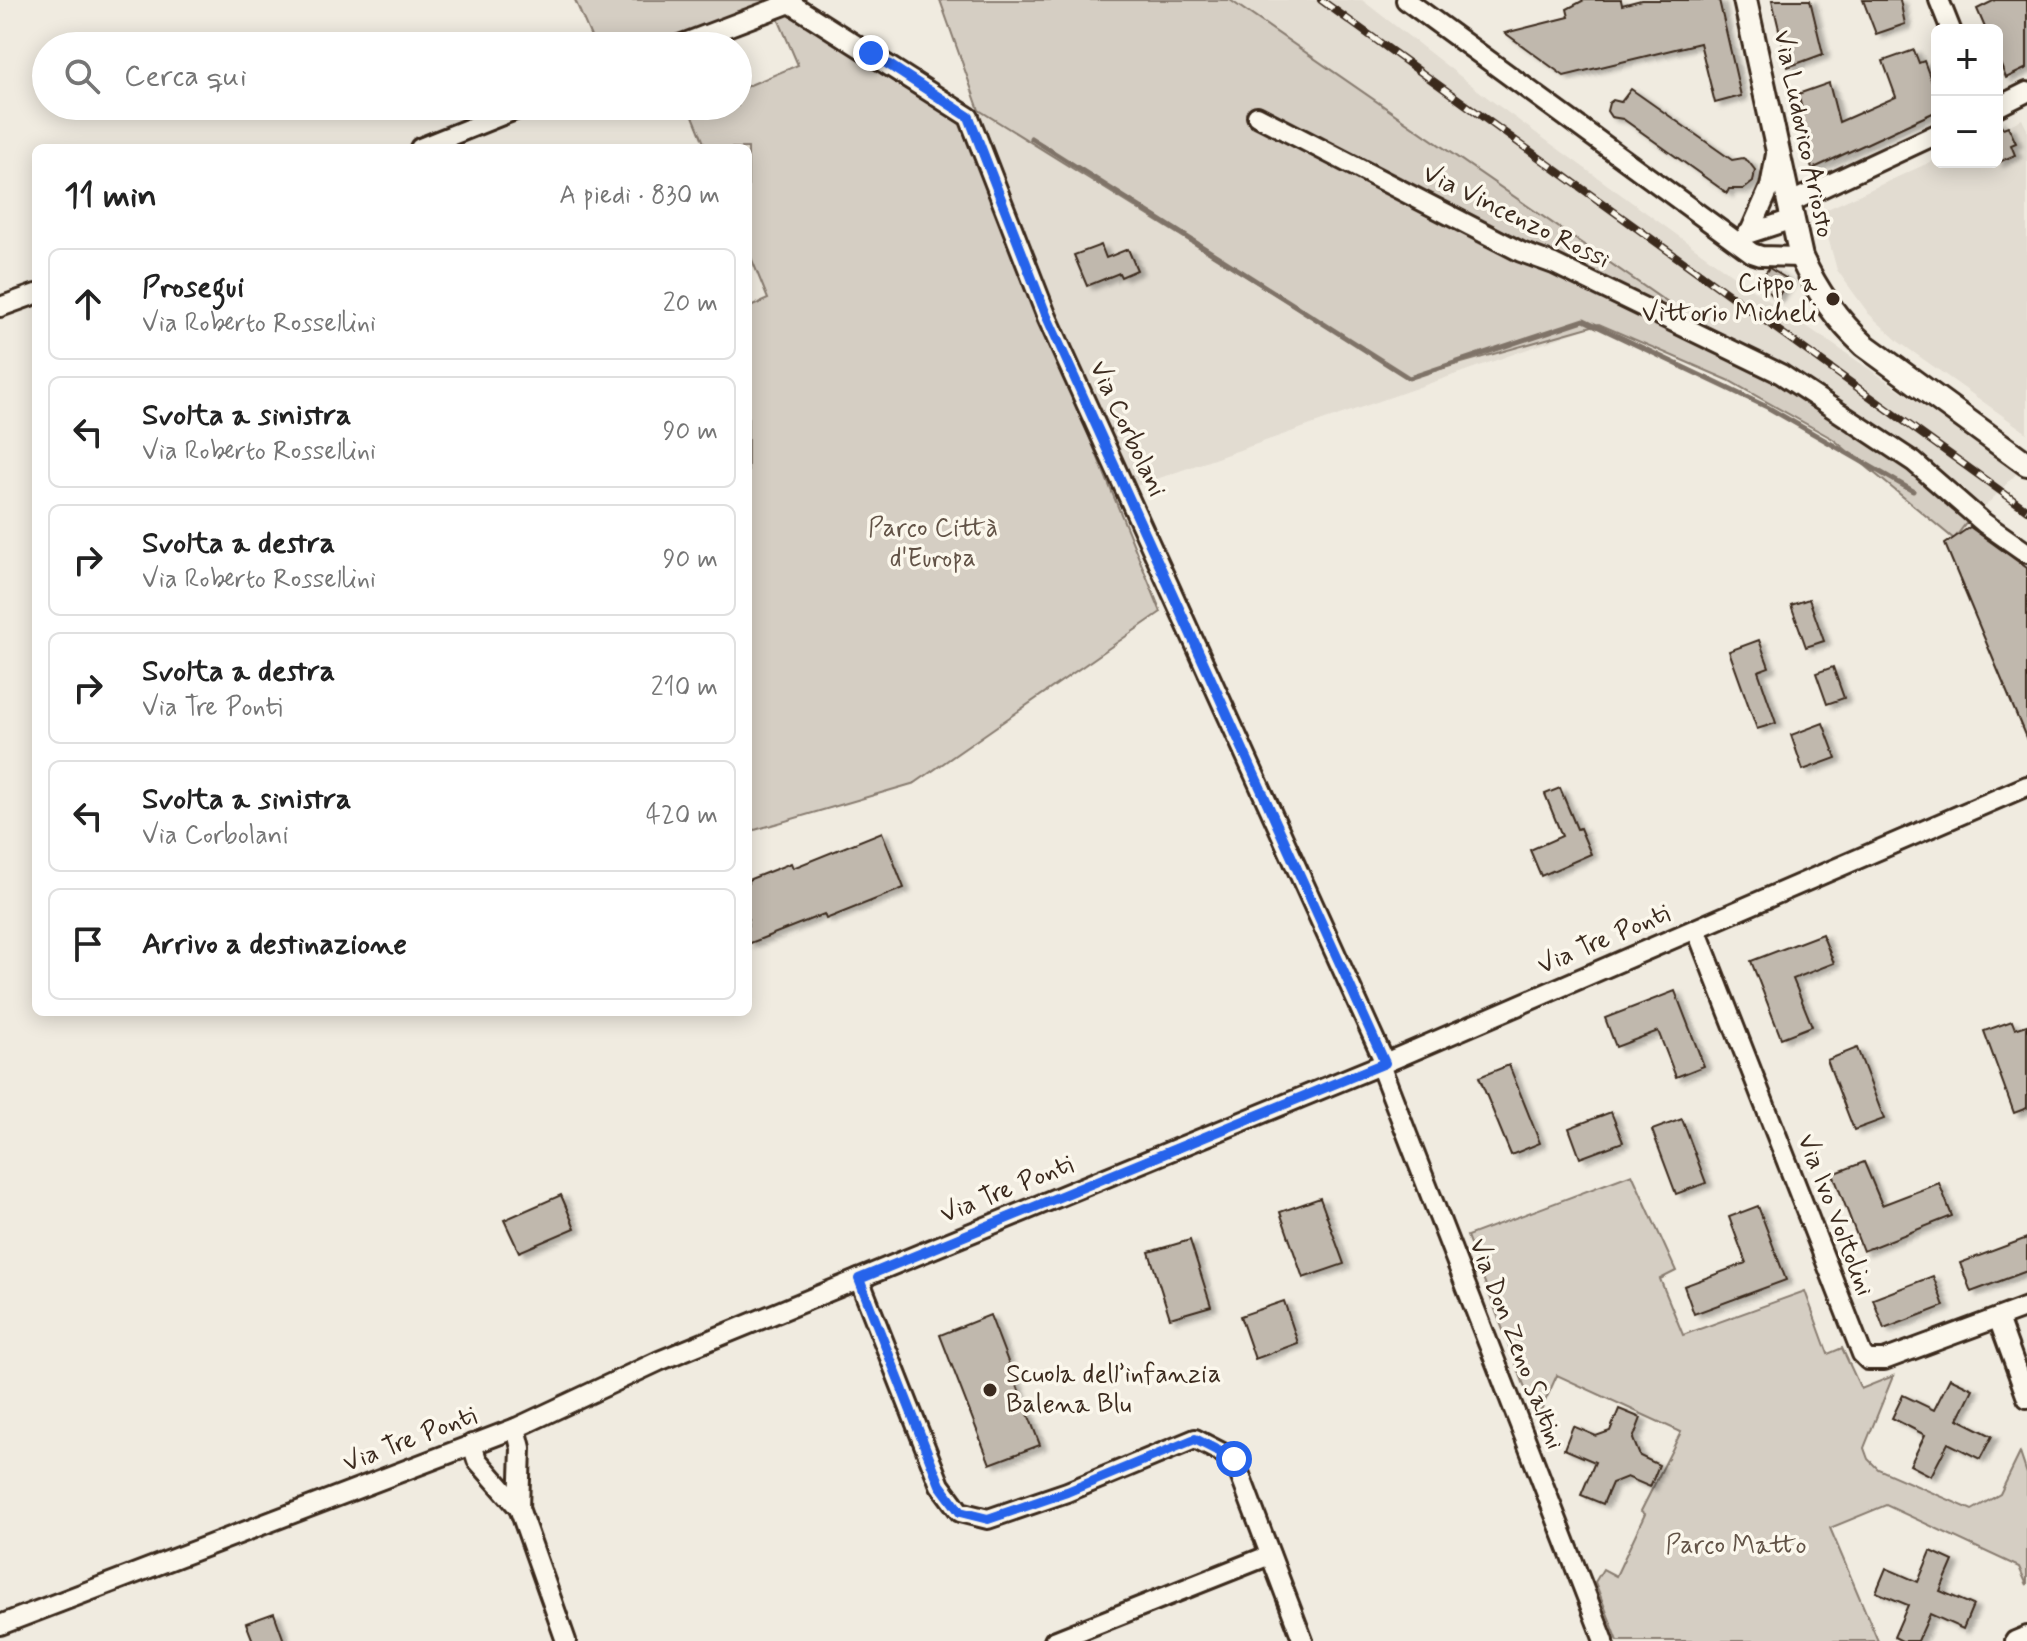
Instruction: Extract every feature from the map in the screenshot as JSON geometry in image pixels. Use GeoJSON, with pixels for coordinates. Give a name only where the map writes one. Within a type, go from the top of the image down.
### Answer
{"type":"FeatureCollection","features":[{"type":"Feature","properties":{"kind":"main road","name":"Via Ludovico Ariosto"},"geometry":{"type":"LineString","coordinates":[[1745,0],[1801,257],[1820,295],[1841,323],[1864,345],[2027,464]]}},
{"type":"Feature","properties":{"kind":"street"},"geometry":{"type":"LineString","coordinates":[[1406,0],[1729,237],[1761,256],[1801,257]]}},
{"type":"Feature","properties":{"kind":"street"},"geometry":{"type":"LineString","coordinates":[[1939,0],[1949,24]]}},
{"type":"Feature","properties":{"kind":"street","name":"Via Corbolani"},"geometry":{"type":"LineString","coordinates":[[714,32],[790,3],[969,117],[1047,317],[1383,1064]]}},
{"type":"Feature","properties":{"kind":"street"},"geometry":{"type":"LineString","coordinates":[[2003,104],[2027,92]]}},
{"type":"Feature","properties":{"kind":"street","name":"Via Vincenzo Rossi"},"geometry":{"type":"LineString","coordinates":[[1257,116],[1521,252],[1554,264],[1781,374],[1914,462],[1984,523],[2027,553]]}},
{"type":"Feature","properties":{"kind":"street"},"geometry":{"type":"LineString","coordinates":[[430,144],[490,120]]}},
{"type":"Feature","properties":{"kind":"street"},"geometry":{"type":"LineString","coordinates":[[1729,237],[1750,232],[1931,137]]}},
{"type":"Feature","properties":{"kind":"street"},"geometry":{"type":"LineString","coordinates":[[1750,232],[1770,187],[1778,148]]}},
{"type":"Feature","properties":{"kind":"street"},"geometry":{"type":"LineString","coordinates":[[0,307],[32,295]]}},
{"type":"Feature","properties":{"kind":"street","name":"Via Tre Ponti"},"geometry":{"type":"LineString","coordinates":[[0,1625],[516,1428],[659,1361],[1383,1064],[2027,786]]}},
{"type":"Feature","properties":{"kind":"street","name":"Via Ivo Voltolini"},"geometry":{"type":"LineString","coordinates":[[1696,929],[1862,1354],[1868,1360],[1884,1360],[2027,1307]]}},
{"type":"Feature","properties":{"kind":"street","name":"Via Don Zeno Saltini"},"geometry":{"type":"LineString","coordinates":[[1383,1064],[1604,1641]]}},
{"type":"Feature","properties":{"kind":"street"},"geometry":{"type":"LineString","coordinates":[[859,1279],[940,1485],[960,1512],[988,1519],[1067,1492],[1195,1439],[1234,1459],[1303,1641]]}},
{"type":"Feature","properties":{"kind":"street"},"geometry":{"type":"LineString","coordinates":[[1998,1318],[2027,1398]]}},
{"type":"Feature","properties":{"kind":"street"},"geometry":{"type":"LineString","coordinates":[[516,1428],[521,1448],[519,1508],[566,1641]]}},
{"type":"Feature","properties":{"kind":"street"},"geometry":{"type":"LineString","coordinates":[[472,1444],[477,1460],[519,1508]]}},
{"type":"Feature","properties":{"kind":"street"},"geometry":{"type":"LineString","coordinates":[[1054,1641],[1270,1555]]}},
{"type":"Feature","properties":{"kind":"street"},"geometry":{"type":"LineString","coordinates":[[2015,1641],[2027,1636]]}},
{"type":"Feature","properties":{"kind":"shaded area"},"geometry":{"type":"Polygon","coordinates":[[[940,0],[1362,0],[1492,101],[1746,285],[2019,471],[1954,539],[1833,439],[1728,380],[1599,324],[1128,489],[1014,208],[940,0]]]}},
{"type":"Feature","properties":{"kind":"shaded area"},"geometry":{"type":"Polygon","coordinates":[[[2022,119],[2027,129],[2027,433],[1899,342],[1869,314],[1837,270],[1821,212],[1931,162],[1931,168],[2003,168],[2003,128],[2022,119]]]}},
{"type":"Feature","properties":{"kind":"green space"},"geometry":{"type":"Polygon","coordinates":[[[575,0],[773,0],[692,32],[589,32],[575,0]]]}},
{"type":"Feature","properties":{"kind":"green space"},"geometry":{"type":"Polygon","coordinates":[[[940,0],[1230,0],[1973,514],[1954,539],[1833,439],[1728,380],[1599,324],[1409,378],[979,110],[940,0]]]}},
{"type":"Feature","properties":{"kind":"green space","name":"Parco Città d'Europa"},"geometry":{"type":"Polygon","coordinates":[[[793,9],[959,118],[1161,612],[915,783],[752,831],[752,306],[768,299],[752,260],[752,144],[704,144],[695,120],[752,120],[752,84],[798,65],[777,16],[793,9]]]}},
{"type":"Feature","properties":{"kind":"green space","name":"Parco Matto"},"geometry":{"type":"Polygon","coordinates":[[[1632,1174],[1676,1271],[1660,1279],[1683,1335],[1805,1291],[1828,1354],[1842,1348],[1861,1389],[1893,1376],[1864,1448],[1868,1459],[1878,1469],[1972,1510],[2000,1494],[2020,1453],[2027,1474],[2027,1585],[2019,1567],[1886,1505],[1830,1528],[1878,1641],[1618,1641],[1595,1582],[1603,1569],[1616,1576],[1645,1514],[1641,1511],[1681,1432],[1557,1375],[1537,1419],[1467,1236],[1632,1174]]]}},
{"type":"Feature","properties":{"kind":"building"},"geometry":{"type":"Polygon","coordinates":[[[1584,0],[1621,0],[1622,5],[1641,0],[1719,0],[1741,96],[1715,103],[1700,43],[1564,76],[1505,33],[1569,17],[1567,9],[1584,0]]]}},
{"type":"Feature","properties":{"kind":"building"},"geometry":{"type":"Polygon","coordinates":[[[1772,0],[1810,0],[1823,54],[1788,67],[1772,0]]]}},
{"type":"Feature","properties":{"kind":"building"},"geometry":{"type":"Polygon","coordinates":[[[1863,0],[1900,0],[1905,24],[1876,34],[1863,0]]]}},
{"type":"Feature","properties":{"kind":"building"},"geometry":{"type":"Polygon","coordinates":[[[1995,0],[2027,0],[2027,68],[2006,78],[2003,71],[2003,24],[1983,24],[1977,9],[1995,0]]]}},
{"type":"Feature","properties":{"kind":"building"},"geometry":{"type":"Polygon","coordinates":[[[1914,50],[1919,63],[1924,61],[1931,80],[1931,114],[1812,169],[1798,110],[1802,109],[1798,94],[1829,83],[1839,122],[1896,97],[1883,61],[1914,50]]]}},
{"type":"Feature","properties":{"kind":"building"},"geometry":{"type":"Polygon","coordinates":[[[1631,89],[1732,160],[1743,158],[1748,161],[1755,170],[1753,182],[1744,189],[1729,189],[1727,193],[1623,119],[1611,117],[1607,111],[1609,103],[1613,100],[1621,102],[1631,89]]]}},
{"type":"Feature","properties":{"kind":"building"},"geometry":{"type":"Polygon","coordinates":[[[2008,126],[2016,143],[2011,145],[2015,155],[2003,160],[2003,128],[2008,126]]]}},
{"type":"Feature","properties":{"kind":"building"},"geometry":{"type":"Polygon","coordinates":[[[1101,245],[1106,258],[1128,249],[1137,270],[1121,277],[1119,273],[1087,286],[1074,255],[1101,245]]]}},
{"type":"Feature","properties":{"kind":"building"},"geometry":{"type":"Polygon","coordinates":[[[1769,268],[1789,280],[1777,298],[1757,284],[1769,268]]]}},
{"type":"Feature","properties":{"kind":"building"},"geometry":{"type":"Polygon","coordinates":[[[1970,527],[2027,568],[2027,740],[1945,544],[1970,527]]]}},
{"type":"Feature","properties":{"kind":"building"},"geometry":{"type":"Polygon","coordinates":[[[1809,599],[1824,641],[1806,647],[1791,605],[1809,599]]]}},
{"type":"Feature","properties":{"kind":"building"},"geometry":{"type":"Polygon","coordinates":[[[1759,640],[1769,667],[1758,671],[1776,723],[1757,729],[1729,651],[1759,640]]]}},
{"type":"Feature","properties":{"kind":"building"},"geometry":{"type":"Polygon","coordinates":[[[1833,667],[1844,698],[1827,704],[1816,673],[1833,667]]]}},
{"type":"Feature","properties":{"kind":"building"},"geometry":{"type":"Polygon","coordinates":[[[1823,723],[1836,758],[1803,770],[1791,735],[1823,723]]]}},
{"type":"Feature","properties":{"kind":"building"},"geometry":{"type":"Polygon","coordinates":[[[1560,788],[1591,854],[1541,876],[1530,850],[1562,836],[1545,794],[1560,788]]]}},
{"type":"Feature","properties":{"kind":"building"},"geometry":{"type":"Polygon","coordinates":[[[882,832],[904,888],[826,919],[824,914],[752,942],[752,878],[791,863],[793,868],[882,832]]]}},
{"type":"Feature","properties":{"kind":"building"},"geometry":{"type":"Polygon","coordinates":[[[1822,934],[1834,963],[1793,979],[1812,1026],[1781,1038],[1751,961],[1822,934]]]}},
{"type":"Feature","properties":{"kind":"building"},"geometry":{"type":"Polygon","coordinates":[[[1675,991],[1704,1066],[1676,1077],[1658,1031],[1616,1047],[1605,1018],[1675,991]]]}},
{"type":"Feature","properties":{"kind":"building"},"geometry":{"type":"Polygon","coordinates":[[[2012,1021],[2015,1029],[2027,1025],[2027,1108],[2014,1113],[1984,1031],[2012,1021]]]}},
{"type":"Feature","properties":{"kind":"building"},"geometry":{"type":"Polygon","coordinates":[[[1857,1048],[1884,1119],[1854,1130],[1827,1060],[1857,1048]]]}},
{"type":"Feature","properties":{"kind":"building"},"geometry":{"type":"Polygon","coordinates":[[[1509,1065],[1540,1143],[1511,1155],[1479,1077],[1509,1065]]]}},
{"type":"Feature","properties":{"kind":"building"},"geometry":{"type":"Polygon","coordinates":[[[1611,1112],[1623,1142],[1580,1158],[1569,1128],[1611,1112]]]}},
{"type":"Feature","properties":{"kind":"building"},"geometry":{"type":"Polygon","coordinates":[[[1682,1119],[1706,1183],[1676,1194],[1652,1130],[1682,1119]]]}},
{"type":"Feature","properties":{"kind":"building"},"geometry":{"type":"Polygon","coordinates":[[[1864,1162],[1882,1205],[1939,1183],[1952,1216],[1863,1251],[1833,1174],[1864,1162]]]}},
{"type":"Feature","properties":{"kind":"building"},"geometry":{"type":"Polygon","coordinates":[[[561,1195],[575,1228],[519,1252],[504,1220],[561,1195]]]}},
{"type":"Feature","properties":{"kind":"building"},"geometry":{"type":"Polygon","coordinates":[[[1320,1198],[1344,1264],[1303,1278],[1280,1212],[1320,1198]]]}},
{"type":"Feature","properties":{"kind":"building"},"geometry":{"type":"Polygon","coordinates":[[[1758,1206],[1786,1280],[1694,1314],[1684,1286],[1746,1263],[1729,1217],[1758,1206]]]}},
{"type":"Feature","properties":{"kind":"building"},"geometry":{"type":"Polygon","coordinates":[[[2027,1238],[2027,1271],[1971,1292],[1960,1263],[2027,1238]]]}},
{"type":"Feature","properties":{"kind":"building"},"geometry":{"type":"Polygon","coordinates":[[[1190,1240],[1211,1306],[1170,1318],[1149,1252],[1190,1240]]]}},
{"type":"Feature","properties":{"kind":"building"},"geometry":{"type":"Polygon","coordinates":[[[1933,1276],[1944,1306],[1884,1329],[1873,1299],[1933,1276]]]}},
{"type":"Feature","properties":{"kind":"building"},"geometry":{"type":"Polygon","coordinates":[[[1284,1301],[1298,1343],[1255,1359],[1240,1316],[1284,1301]]]}},
{"type":"Feature","properties":{"kind":"building","name":"Scuola dell’infanzia Balena Blu"},"geometry":{"type":"Polygon","coordinates":[[[990,1315],[1040,1445],[990,1464],[940,1335],[990,1315]]]}},
{"type":"Feature","properties":{"kind":"building"},"geometry":{"type":"Polygon","coordinates":[[[1950,1378],[1973,1389],[1958,1419],[1992,1436],[1980,1459],[1948,1443],[1931,1476],[1910,1465],[1925,1435],[1892,1418],[1903,1395],[1934,1410],[1950,1378]]]}},
{"type":"Feature","properties":{"kind":"building"},"geometry":{"type":"Polygon","coordinates":[[[1619,1409],[1641,1418],[1633,1439],[1640,1456],[1659,1465],[1650,1487],[1627,1477],[1612,1483],[1603,1504],[1581,1495],[1595,1462],[1564,1449],[1573,1426],[1596,1436],[1610,1431],[1619,1409]]]}},
{"type":"Feature","properties":{"kind":"building"},"geometry":{"type":"Polygon","coordinates":[[[1931,1551],[1953,1561],[1940,1591],[1973,1605],[1963,1629],[1930,1614],[1918,1641],[1902,1641],[1894,1637],[1908,1605],[1876,1592],[1886,1568],[1918,1582],[1931,1551]]]}},
{"type":"Feature","properties":{"kind":"building"},"geometry":{"type":"Polygon","coordinates":[[[274,1613],[284,1641],[253,1641],[246,1623],[274,1613]]]}},
{"type":"Feature","properties":{"kind":"waterway"},"geometry":{"type":"LineString","coordinates":[[1031,138],[1409,378],[1584,320],[1767,407],[1913,491]]}},
{"type":"Feature","properties":{"kind":"railway"},"geometry":{"type":"LineString","coordinates":[[1321,0],[2027,510]]}},
{"type":"Feature","properties":{"kind":"place","name":"Cippo a Vittorio Micheli"},"geometry":{"type":"Point","coordinates":[1833,299]}},
{"type":"Feature","properties":{"kind":"place","name":"Scuola dell’infanzia Balena Blu"},"geometry":{"type":"Point","coordinates":[990,1390]}},
{"type":"Feature","properties":{"kind":"route"},"geometry":{"type":"LineString","coordinates":[[871,53],[969,117],[1047,317],[1385,1063],[859,1279],[940,1485],[960,1512],[988,1519],[1067,1492],[1195,1439],[1234,1459]]}}]}
